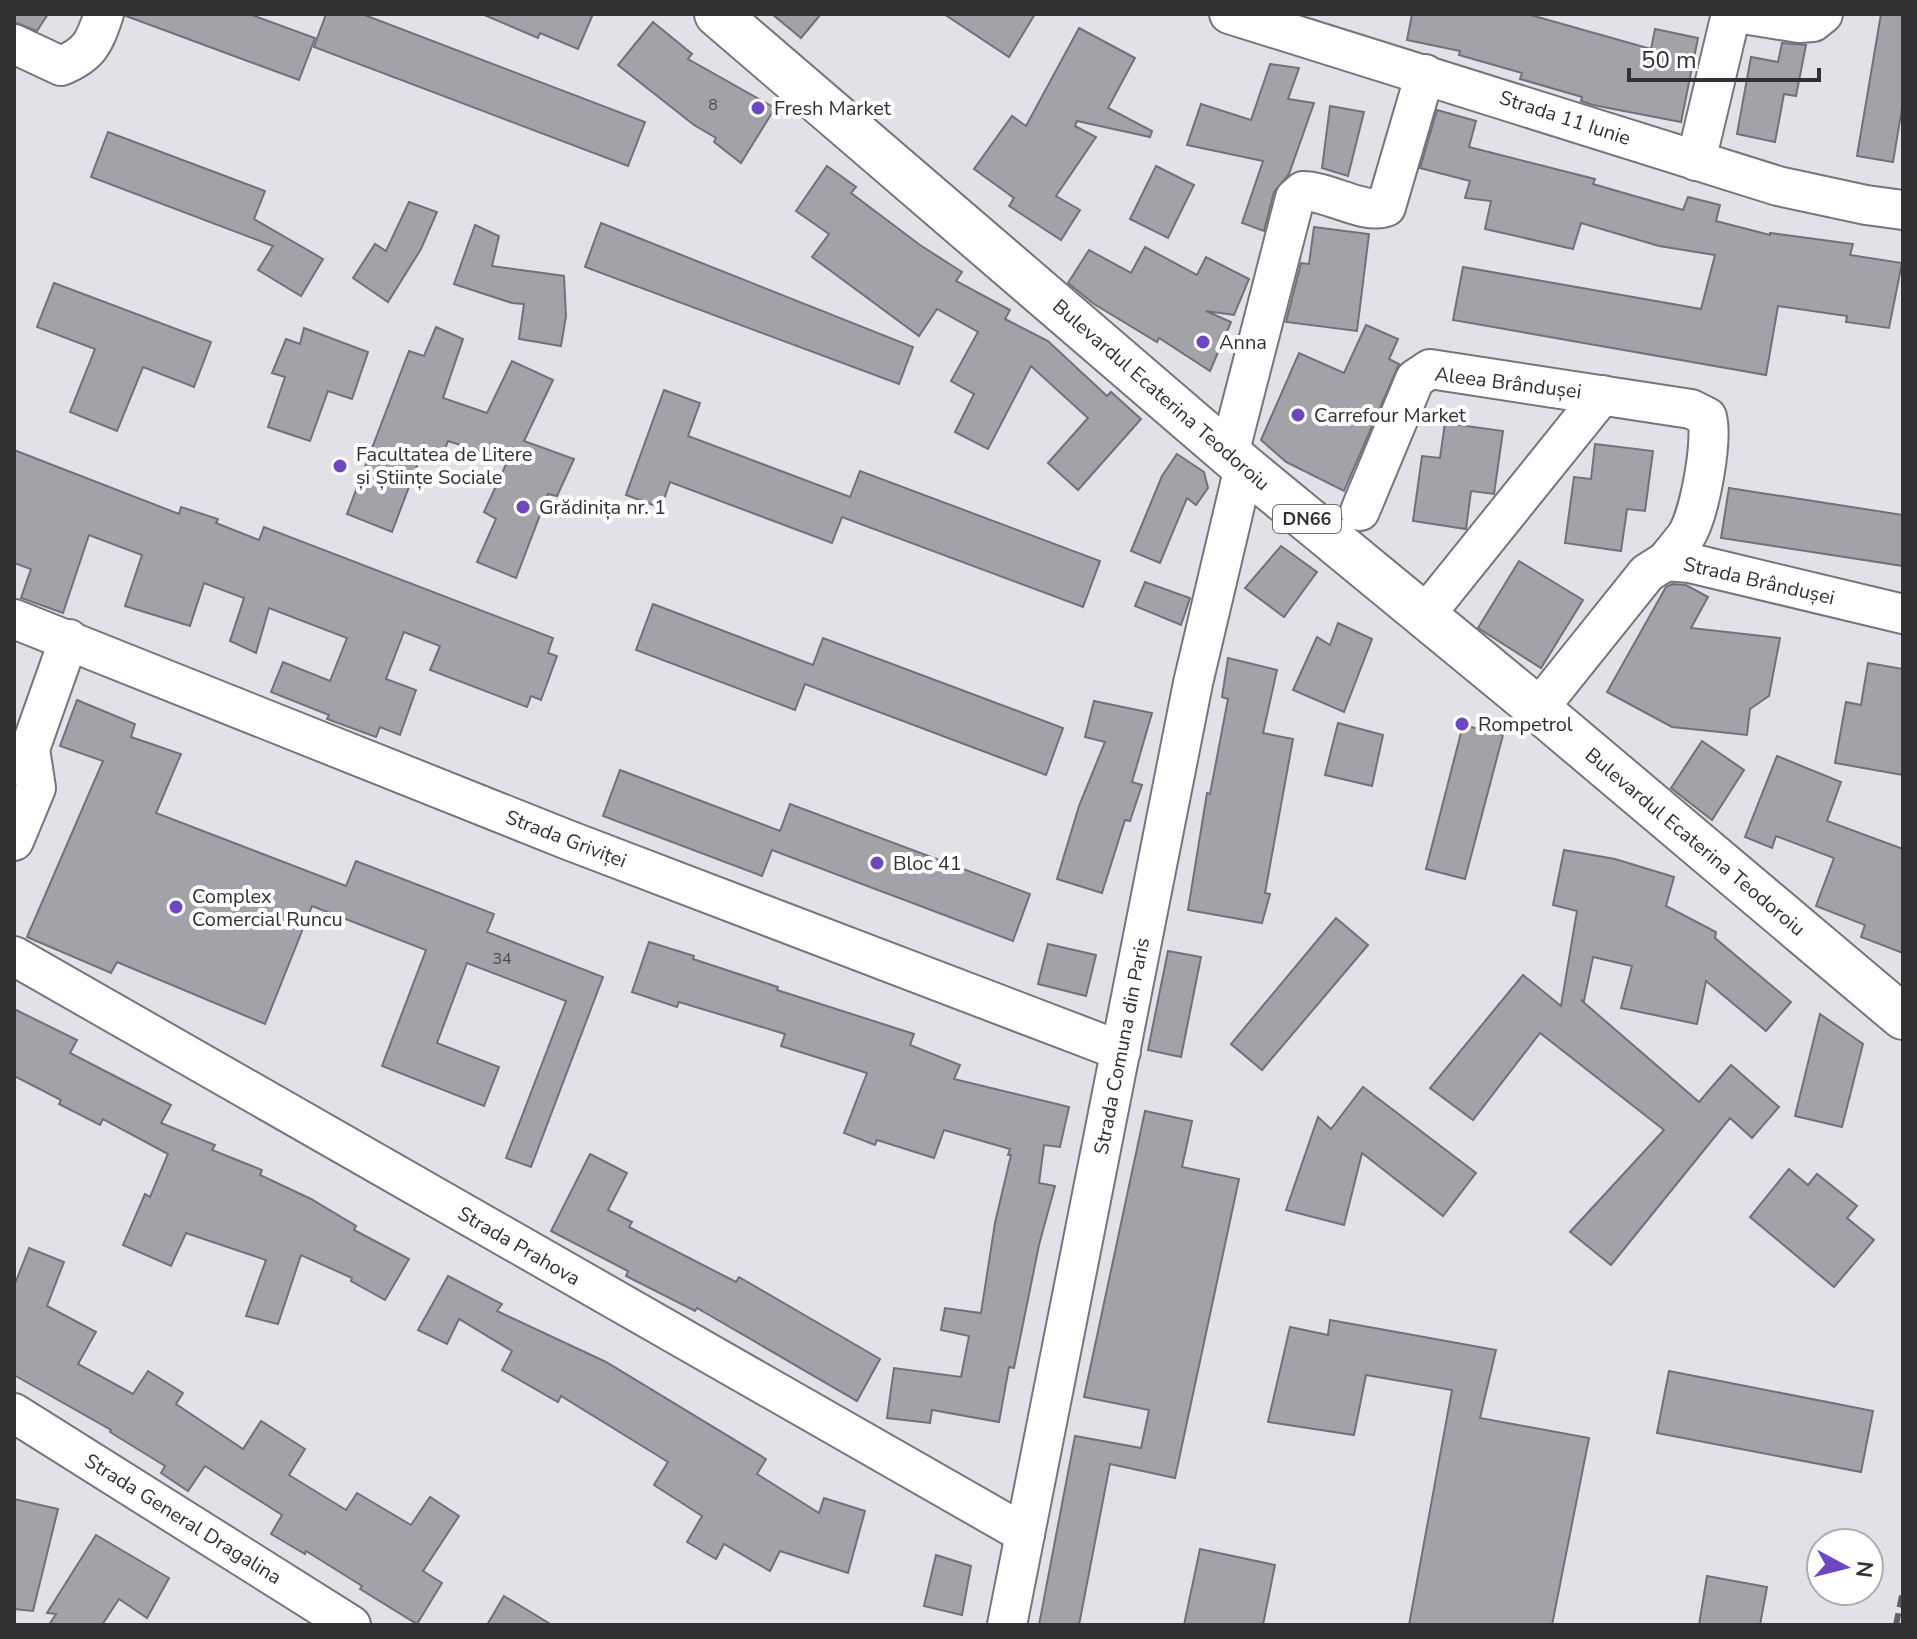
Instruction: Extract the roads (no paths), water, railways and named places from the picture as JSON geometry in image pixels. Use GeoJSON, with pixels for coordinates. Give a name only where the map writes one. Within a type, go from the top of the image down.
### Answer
{"type":"FeatureCollection","features":[{"type":"Feature","properties":{"kind":"main road","name":"Bulevardul Ecaterina Teodoroiu"},"geometry":{"type":"LineString","coordinates":[[717,14],[1236,461],[1538,709],[1903,1017]]}},
{"type":"Feature","properties":{"kind":"street"},"geometry":{"type":"LineString","coordinates":[[14,44],[61,66],[80,59],[94,43],[104,14]]}},
{"type":"Feature","properties":{"kind":"street","name":"Strada 11 Iunie"},"geometry":{"type":"LineString","coordinates":[[1229,14],[1778,186],[1903,210]]}},
{"type":"Feature","properties":{"kind":"street"},"geometry":{"type":"LineString","coordinates":[[1696,161],[1731,14]]}},
{"type":"Feature","properties":{"kind":"street"},"geometry":{"type":"LineString","coordinates":[[1743,14],[1799,23],[1813,22],[1823,14]]}},
{"type":"Feature","properties":{"kind":"street","name":"Strada Comuna din Paris"},"geometry":{"type":"LineString","coordinates":[[1007,1625],[1236,461],[1295,198],[1303,191],[1315,191],[1373,209],[1386,207],[1425,74]]}},
{"type":"Feature","properties":{"kind":"street","name":"Aleea Brândușei"},"geometry":{"type":"LineString","coordinates":[[1360,511],[1415,379],[1430,369],[1691,409],[1707,417],[1711,432],[1696,512],[1687,534],[1666,561]]}},
{"type":"Feature","properties":{"kind":"street","name":"Aleea Brândușei"},"geometry":{"type":"LineString","coordinates":[[1425,615],[1602,395]]}},
{"type":"Feature","properties":{"kind":"street","name":"Strada Brândușei"},"geometry":{"type":"LineString","coordinates":[[1538,709],[1647,573],[1666,561],[1690,563],[1903,614]]}},
{"type":"Feature","properties":{"kind":"street","name":"Strada Griviței"},"geometry":{"type":"LineString","coordinates":[[14,619],[568,840],[1121,1051]]}},
{"type":"Feature","properties":{"kind":"street"},"geometry":{"type":"LineString","coordinates":[[14,841],[36,788],[30,749],[69,639]]}},
{"type":"Feature","properties":{"kind":"street","name":"Strada Prahova"},"geometry":{"type":"LineString","coordinates":[[14,956],[1025,1534]]}},
{"type":"Feature","properties":{"kind":"street","name":"Strada General Dragalina"},"geometry":{"type":"LineString","coordinates":[[14,1413],[351,1625]]}},
{"type":"Feature","properties":{"kind":"railway"},"geometry":{"type":"LineString","coordinates":[[1896,1625],[1903,1591]]}},
{"type":"Feature","properties":{"kind":"place","name":"Fresh Market"},"geometry":{"type":"Point","coordinates":[758,108]}},
{"type":"Feature","properties":{"kind":"place","name":"Anna"},"geometry":{"type":"Point","coordinates":[1203,342]}},
{"type":"Feature","properties":{"kind":"place","name":"Carrefour Market"},"geometry":{"type":"Point","coordinates":[1298,415]}},
{"type":"Feature","properties":{"kind":"place","name":"Facultatea de Litere și Științe Sociale"},"geometry":{"type":"Point","coordinates":[340,466]}},
{"type":"Feature","properties":{"kind":"place","name":"Grădinița nr. 1"},"geometry":{"type":"Point","coordinates":[523,507]}},
{"type":"Feature","properties":{"kind":"place","name":"Rompetrol"},"geometry":{"type":"Point","coordinates":[1462,724]}},
{"type":"Feature","properties":{"kind":"place","name":"Bloc 41"},"geometry":{"type":"Point","coordinates":[877,863]}},
{"type":"Feature","properties":{"kind":"place","name":"Complex Comercial Runcu"},"geometry":{"type":"Point","coordinates":[176,907]}}]}
